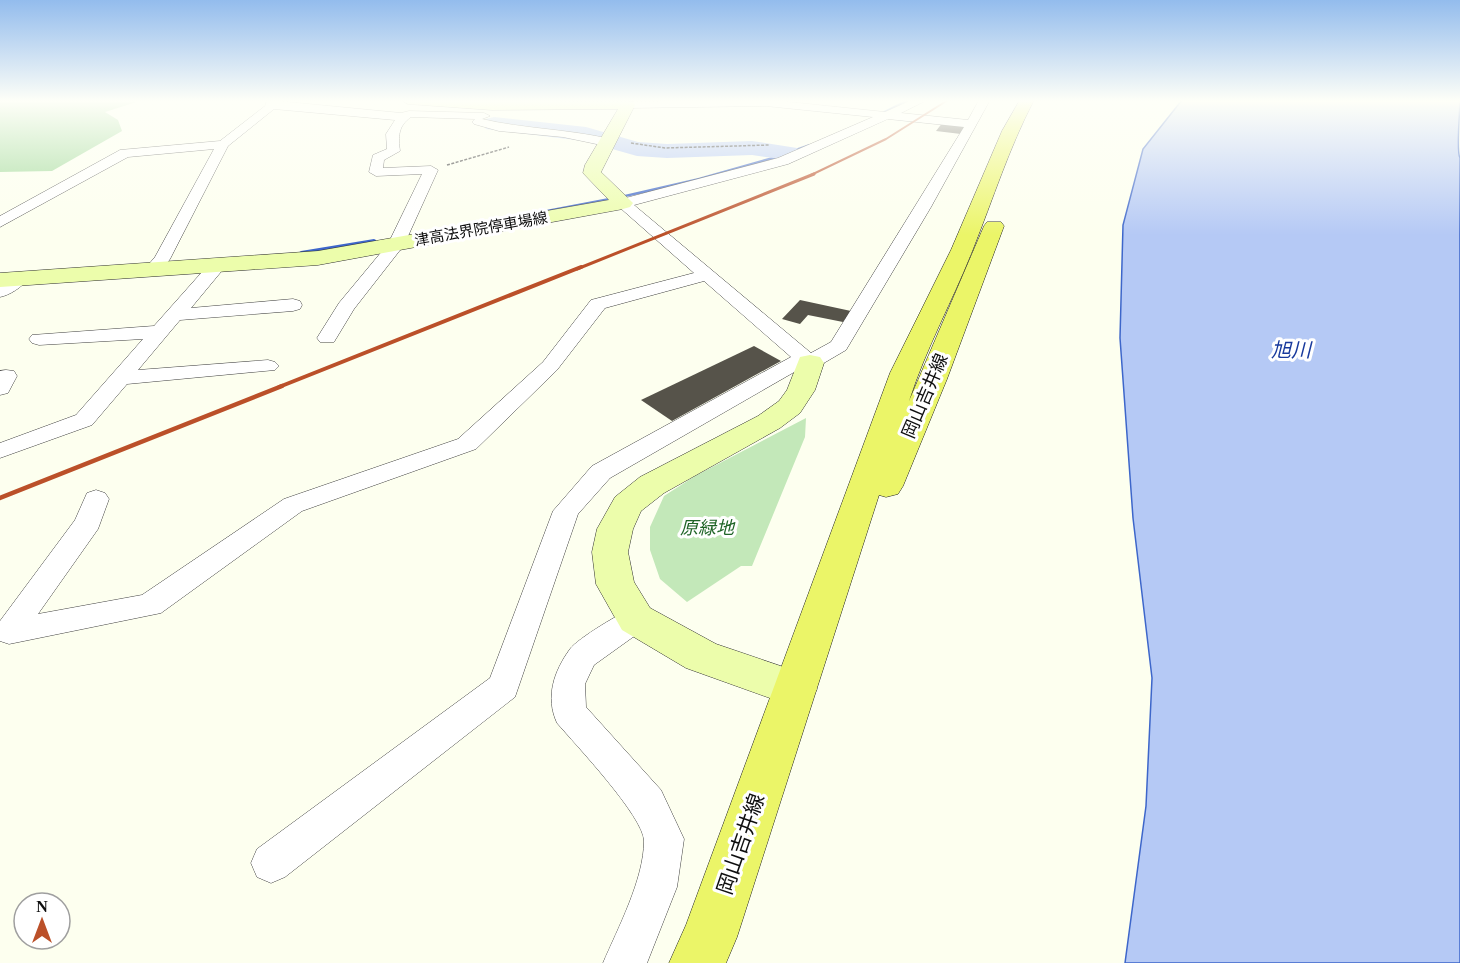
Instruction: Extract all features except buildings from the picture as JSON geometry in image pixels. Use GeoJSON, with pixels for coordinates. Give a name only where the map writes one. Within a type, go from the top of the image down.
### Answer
{"type":"FeatureCollection","features":[{"type":"Feature","properties":{"kind":"main road"},"geometry":{"type":"LineString","coordinates":[[605,145],[592,173],[619,199]]}},
{"type":"Feature","properties":{"kind":"main road","name":"岡山吉井線"},"geometry":{"type":"LineString","coordinates":[[697,963],[709,937],[904,373],[962,250],[1004,145]]}},
{"type":"Feature","properties":{"kind":"main road","name":"岡山吉井線"},"geometry":{"type":"LineString","coordinates":[[795,689],[933,379],[984,254],[1022,145]]}},
{"type":"Feature","properties":{"kind":"main road","name":"津高法界院停車場線"},"geometry":{"type":"LineString","coordinates":[[10,279],[157,266],[216,267],[318,258],[398,239],[619,199]]}},
{"type":"Feature","properties":{"kind":"main road"},"geometry":{"type":"LineString","coordinates":[[795,689],[701,656],[636,619],[615,584],[610,552],[615,529],[627,505],[652,485],[769,422],[790,407],[801,390],[807,360]]}},
{"type":"Feature","properties":{"kind":"street"},"geometry":{"type":"LineString","coordinates":[[0,222],[125,153],[213,145]]}},
{"type":"Feature","properties":{"kind":"street"},"geometry":{"type":"LineString","coordinates":[[157,266],[222,145]]}},
{"type":"Feature","properties":{"kind":"street"},"geometry":{"type":"LineString","coordinates":[[327,338],[346,307],[398,239],[431,170],[376,172],[378,158],[394,151],[393,145]]}},
{"type":"Feature","properties":{"kind":"street"},"geometry":{"type":"LineString","coordinates":[[619,199],[783,161],[818,145]]}},
{"type":"Feature","properties":{"kind":"street"},"geometry":{"type":"LineString","coordinates":[[271,863],[503,687],[566,511],[601,472],[807,360],[839,346],[924,207],[958,145]]}},
{"type":"Feature","properties":{"kind":"street"},"geometry":{"type":"LineString","coordinates":[[619,199],[807,360]]}},
{"type":"Feature","properties":{"kind":"street"},"geometry":{"type":"LineString","coordinates":[[0,451],[84,420],[216,267]]}},
{"type":"Feature","properties":{"kind":"street"},"geometry":{"type":"LineString","coordinates":[[96,499],[88,522],[9,632],[150,605],[293,505],[467,444],[550,366],[598,304],[706,275]]}},
{"type":"Feature","properties":{"kind":"street"},"geometry":{"type":"LineString","coordinates":[[0,292],[10,279]]}},
{"type":"Feature","properties":{"kind":"street"},"geometry":{"type":"LineString","coordinates":[[176,315],[293,305]]}},
{"type":"Feature","properties":{"kind":"street"},"geometry":{"type":"LineString","coordinates":[[39,339],[159,332]]}},
{"type":"Feature","properties":{"kind":"street"},"geometry":{"type":"LineString","coordinates":[[121,378],[268,366]]}},
{"type":"Feature","properties":{"kind":"street"},"geometry":{"type":"LineString","coordinates":[[625,963],[656,886],[664,839],[648,803],[569,712],[568,684],[582,656],[636,619]]}},
{"type":"Feature","properties":{"kind":"path"},"geometry":{"type":"LineString","coordinates":[[431,170],[513,145]]}},
{"type":"Feature","properties":{"kind":"path"},"geometry":{"type":"LineString","coordinates":[[632,145],[668,149],[735,145]]}},
{"type":"Feature","properties":{"kind":"path"},"geometry":{"type":"LineString","coordinates":[[760,145],[771,146]]}},
{"type":"Feature","properties":{"kind":"green space"},"geometry":{"type":"Polygon","coordinates":[[[0,145],[98,145],[52,171],[0,172],[0,145]]]}},
{"type":"Feature","properties":{"kind":"green space","name":"原緑地"},"geometry":{"type":"Polygon","coordinates":[[[806,418],[805,437],[752,566],[741,566],[687,602],[660,579],[650,550],[650,527],[664,496],[695,476],[806,418]]]}},
{"type":"Feature","properties":{"kind":"water","name":"旭川"},"geometry":{"type":"Polygon","coordinates":[[[1146,145],[1458,145],[1460,963],[1125,963],[1146,806],[1152,678],[1133,518],[1120,338],[1123,225],[1143,149],[1146,145]]]}},
{"type":"Feature","properties":{"kind":"waterway"},"geometry":{"type":"LineString","coordinates":[[623,145],[637,149],[667,151],[752,148],[788,153]]}},
{"type":"Feature","properties":{"kind":"waterway"},"geometry":{"type":"LineString","coordinates":[[511,217],[586,204],[700,179],[810,145]]}},
{"type":"Feature","properties":{"kind":"waterway"},"geometry":{"type":"LineString","coordinates":[[301,253],[374,241]]}},
{"type":"Feature","properties":{"kind":"railway"},"geometry":{"type":"LineString","coordinates":[[811,175],[874,145]]}},
{"type":"Feature","properties":{"kind":"railway"},"geometry":{"type":"LineString","coordinates":[[577,269],[814,174]]}},
{"type":"Feature","properties":{"kind":"railway"},"geometry":{"type":"LineString","coordinates":[[279,387],[581,267]]}},
{"type":"Feature","properties":{"kind":"railway"},"geometry":{"type":"LineString","coordinates":[[0,498],[282,386]]}}]}
